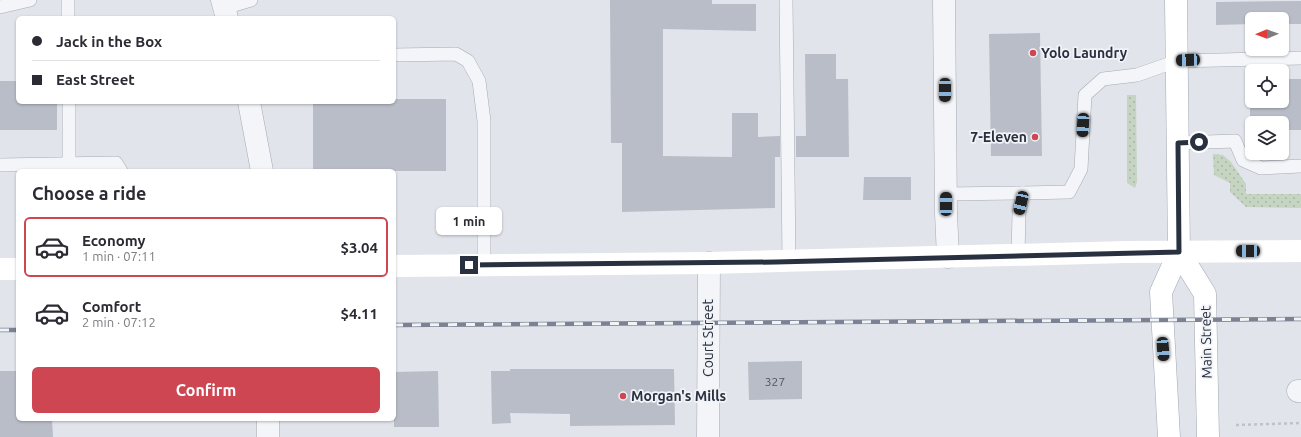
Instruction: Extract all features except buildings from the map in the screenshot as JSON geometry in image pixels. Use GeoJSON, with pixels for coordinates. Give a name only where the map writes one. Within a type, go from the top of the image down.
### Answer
{"type":"FeatureCollection","features":[{"type":"Feature","properties":{"kind":"main road"},"geometry":{"type":"LineString","coordinates":[[1169,437],[1161,292],[1179,252],[1176,0]]}},
{"type":"Feature","properties":{"kind":"main road"},"geometry":{"type":"LineString","coordinates":[[396,266],[709,263],[1018,255],[1301,251]]}},
{"type":"Feature","properties":{"kind":"main road","name":"Main Street"},"geometry":{"type":"LineString","coordinates":[[1179,252],[1205,294],[1208,437]]}},
{"type":"Feature","properties":{"kind":"main road"},"geometry":{"type":"LineString","coordinates":[[0,269],[16,269]]}},
{"type":"Feature","properties":{"kind":"street"},"geometry":{"type":"LineString","coordinates":[[944,0],[948,257]]}},
{"type":"Feature","properties":{"kind":"street"},"geometry":{"type":"LineString","coordinates":[[249,104],[262,169]]}},
{"type":"Feature","properties":{"kind":"street","name":"Court Street"},"geometry":{"type":"LineString","coordinates":[[708,437],[709,263]]}},
{"type":"Feature","properties":{"kind":"street"},"geometry":{"type":"LineString","coordinates":[[268,421],[268,437]]}},
{"type":"Feature","properties":{"kind":"lane"},"geometry":{"type":"LineString","coordinates":[[0,7],[30,0]]}},
{"type":"Feature","properties":{"kind":"lane"},"geometry":{"type":"LineString","coordinates":[[68,0],[68,16]]}},
{"type":"Feature","properties":{"kind":"lane"},"geometry":{"type":"LineString","coordinates":[[224,9],[251,0]]}},
{"type":"Feature","properties":{"kind":"lane"},"geometry":{"type":"LineString","coordinates":[[786,0],[789,261]]}},
{"type":"Feature","properties":{"kind":"lane"},"geometry":{"type":"LineString","coordinates":[[396,56],[456,54],[468,61],[479,81],[484,121],[484,265]]}},
{"type":"Feature","properties":{"kind":"lane"},"geometry":{"type":"LineString","coordinates":[[946,194],[1069,192],[1081,169],[1085,95],[1103,79],[1137,75],[1177,61],[1301,58]]}},
{"type":"Feature","properties":{"kind":"lane"},"geometry":{"type":"LineString","coordinates":[[69,104],[69,164]]}},
{"type":"Feature","properties":{"kind":"lane"},"geometry":{"type":"LineString","coordinates":[[1178,143],[1235,141],[1243,160],[1261,168],[1301,166]]}},
{"type":"Feature","properties":{"kind":"lane"},"geometry":{"type":"LineString","coordinates":[[0,165],[116,163],[120,169]]}},
{"type":"Feature","properties":{"kind":"lane"},"geometry":{"type":"LineString","coordinates":[[1018,255],[1019,213],[1023,193]]}},
{"type":"Feature","properties":{"kind":"path"},"geometry":{"type":"LineString","coordinates":[[1236,425],[1301,424]]}},
{"type":"Feature","properties":{"kind":"green space"},"geometry":{"type":"Polygon","coordinates":[[[1127,95],[1136,95],[1137,182],[1135,188],[1127,183],[1127,95]]]}},
{"type":"Feature","properties":{"kind":"green space"},"geometry":{"type":"Polygon","coordinates":[[[1213,154],[1223,155],[1231,162],[1246,184],[1246,194],[1301,194],[1301,208],[1246,207],[1230,192],[1230,183],[1214,175],[1213,154]]]}},
{"type":"Feature","properties":{"kind":"railway"},"geometry":{"type":"LineString","coordinates":[[396,325],[1301,319]]}},
{"type":"Feature","properties":{"kind":"railway"},"geometry":{"type":"LineString","coordinates":[[0,330],[16,330]]}},
{"type":"Feature","properties":{"kind":"place","name":"Yolo Laundry"},"geometry":{"type":"Point","coordinates":[1033,53]}},
{"type":"Feature","properties":{"kind":"place","name":"7-Eleven"},"geometry":{"type":"Point","coordinates":[1035,137]}},
{"type":"Feature","properties":{"kind":"place","name":"Morgan's Mills"},"geometry":{"type":"Point","coordinates":[623,396]}},
{"type":"Feature","properties":{"kind":"route"},"geometry":{"type":"LineString","coordinates":[[469,265],[776,262],[1125,252],[1179,252],[1178,143],[1199,142]]}}]}
